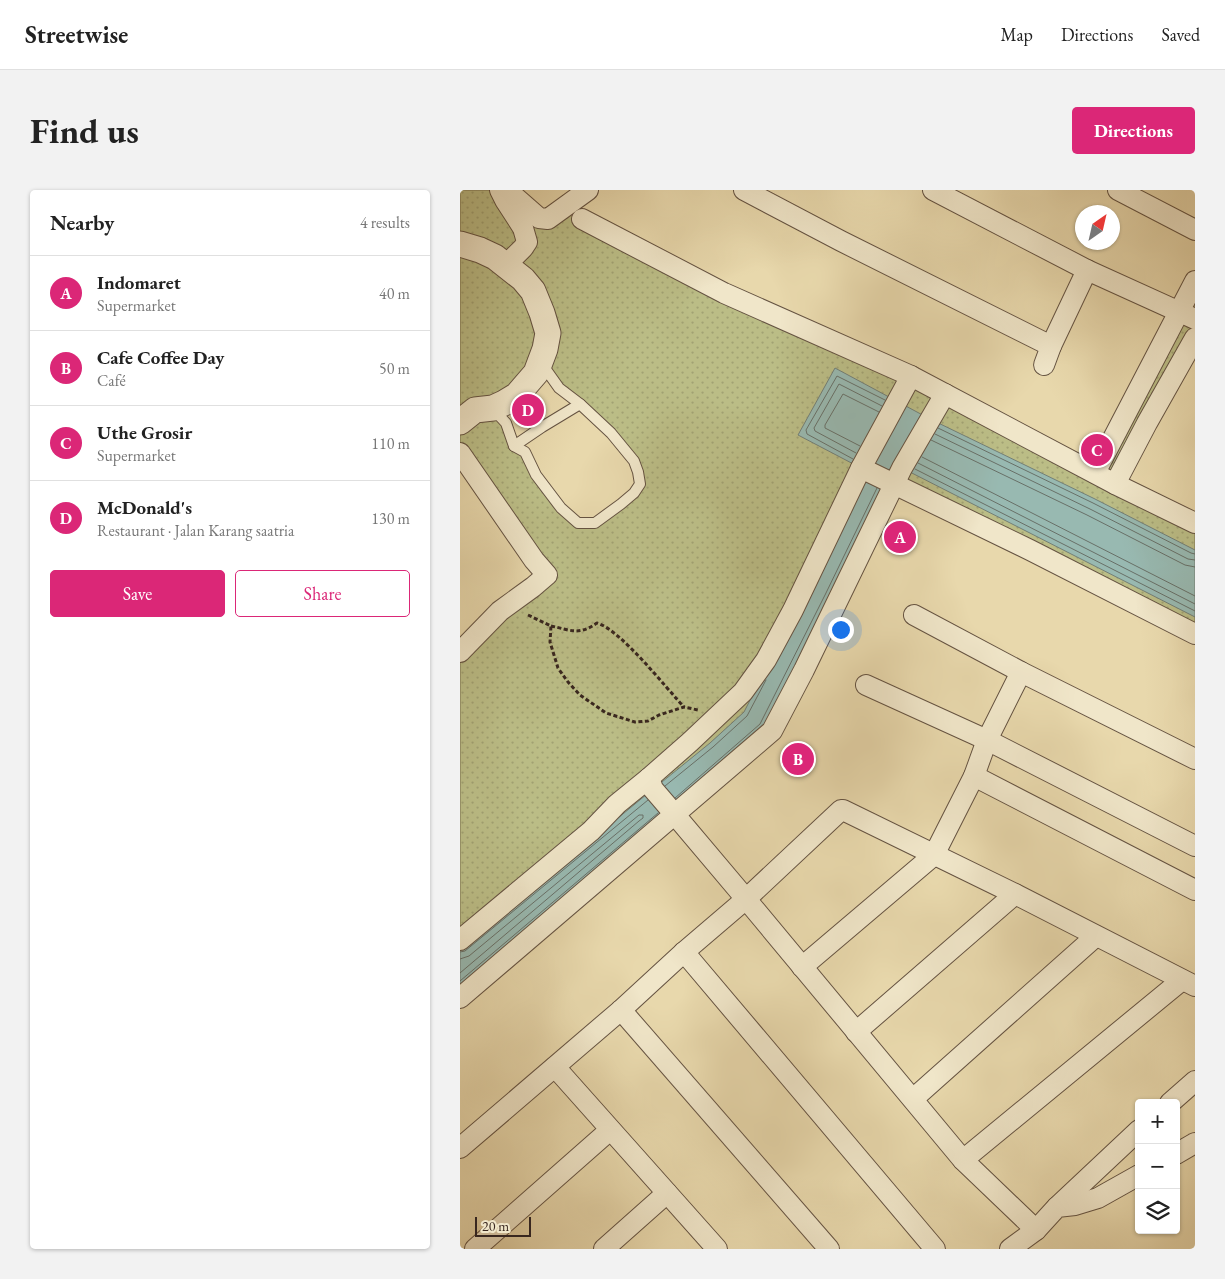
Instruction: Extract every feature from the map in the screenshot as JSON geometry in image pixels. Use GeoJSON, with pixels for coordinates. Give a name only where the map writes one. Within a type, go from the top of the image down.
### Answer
{"type":"FeatureCollection","features":[{"type":"Feature","properties":{"kind":"street"},"geometry":{"type":"LineString","coordinates":[[500,190],[523,228],[527,242],[506,265]]}},
{"type":"Feature","properties":{"kind":"street"},"geometry":{"type":"LineString","coordinates":[[507,190],[539,218],[543,219],[548,219],[588,190]]}},
{"type":"Feature","properties":{"kind":"street"},"geometry":{"type":"LineString","coordinates":[[744,190],[841,241],[1051,346]]}},
{"type":"Feature","properties":{"kind":"street"},"geometry":{"type":"LineString","coordinates":[[933,190],[1087,270],[1187,316]]}},
{"type":"Feature","properties":{"kind":"street"},"geometry":{"type":"LineString","coordinates":[[1118,190],[1195,230]]}},
{"type":"Feature","properties":{"kind":"street"},"geometry":{"type":"LineString","coordinates":[[582,218],[724,293],[912,376],[1195,524]]}},
{"type":"Feature","properties":{"kind":"street"},"geometry":{"type":"LineString","coordinates":[[460,244],[495,257],[523,280],[533,291],[548,333],[541,363],[536,373],[517,395],[493,408],[475,410],[460,422]]}},
{"type":"Feature","properties":{"kind":"street"},"geometry":{"type":"LineString","coordinates":[[1044,365],[1087,270]]}},
{"type":"Feature","properties":{"kind":"street"},"geometry":{"type":"LineString","coordinates":[[1095,473],[1129,409],[1187,316],[1195,281]]}},
{"type":"Feature","properties":{"kind":"street"},"geometry":{"type":"LineString","coordinates":[[1116,484],[1147,423],[1195,338]]}},
{"type":"Feature","properties":{"kind":"street"},"geometry":{"type":"LineString","coordinates":[[460,940],[591,831],[617,804],[649,778],[743,692],[766,660],[793,610],[861,468],[912,376]]}},
{"type":"Feature","properties":{"kind":"street"},"geometry":{"type":"LineString","coordinates":[[460,998],[772,731],[804,670],[894,483],[945,394]]}},
{"type":"Feature","properties":{"kind":"street"},"geometry":{"type":"LineString","coordinates":[[1129,409],[1147,423]]}},
{"type":"Feature","properties":{"kind":"street"},"geometry":{"type":"LineString","coordinates":[[460,453],[534,560],[547,574],[533,587],[500,611],[460,652]]}},
{"type":"Feature","properties":{"kind":"street"},"geometry":{"type":"LineString","coordinates":[[861,468],[1038,554],[1195,634]]}},
{"type":"Feature","properties":{"kind":"street"},"geometry":{"type":"LineString","coordinates":[[914,615],[1021,672],[1195,759]]}},
{"type":"Feature","properties":{"kind":"street"},"geometry":{"type":"LineString","coordinates":[[802,967],[934,855],[974,776],[987,740],[1021,672]]}},
{"type":"Feature","properties":{"kind":"street"},"geometry":{"type":"LineString","coordinates":[[866,685],[987,740],[1195,846]]}},
{"type":"Feature","properties":{"kind":"street"},"geometry":{"type":"LineString","coordinates":[[974,776],[1193,885]]}},
{"type":"Feature","properties":{"kind":"street"},"geometry":{"type":"LineString","coordinates":[[649,778],[653,789],[674,815],[963,1160],[1036,1230]]}},
{"type":"Feature","properties":{"kind":"street"},"geometry":{"type":"LineString","coordinates":[[460,1148],[621,1010],[684,952],[746,899],[841,810],[1015,894],[1189,983],[963,1160]]}},
{"type":"Feature","properties":{"kind":"street"},"geometry":{"type":"LineString","coordinates":[[856,1032],[1015,894]]}},
{"type":"Feature","properties":{"kind":"street"},"geometry":{"type":"LineString","coordinates":[[913,1099],[1096,936]]}},
{"type":"Feature","properties":{"kind":"street"},"geometry":{"type":"LineString","coordinates":[[684,952],[935,1249]]}},
{"type":"Feature","properties":{"kind":"street"},"geometry":{"type":"LineString","coordinates":[[621,1010],[830,1249]]}},
{"type":"Feature","properties":{"kind":"street"},"geometry":{"type":"LineString","coordinates":[[555,1067],[717,1249]]}},
{"type":"Feature","properties":{"kind":"street"},"geometry":{"type":"LineString","coordinates":[[1174,1099],[1195,1080]]}},
{"type":"Feature","properties":{"kind":"street"},"geometry":{"type":"LineString","coordinates":[[475,1249],[610,1130]]}},
{"type":"Feature","properties":{"kind":"street"},"geometry":{"type":"LineString","coordinates":[[1010,1249],[1036,1230],[1057,1207],[1135,1134]]}},
{"type":"Feature","properties":{"kind":"street"},"geometry":{"type":"LineString","coordinates":[[1180,1152],[1195,1143]]}},
{"type":"Feature","properties":{"kind":"street"},"geometry":{"type":"LineString","coordinates":[[1057,1207],[1075,1205],[1098,1198],[1135,1177]]}},
{"type":"Feature","properties":{"kind":"street"},"geometry":{"type":"LineString","coordinates":[[604,1249],[667,1193]]}},
{"type":"Feature","properties":{"kind":"lane"},"geometry":{"type":"LineString","coordinates":[[493,408],[506,423],[514,446],[525,452],[536,474],[561,508],[578,523],[595,523],[634,493],[640,484],[634,461],[611,433],[580,404],[559,388],[541,363]]}},
{"type":"Feature","properties":{"kind":"lane"},"geometry":{"type":"LineString","coordinates":[[514,446],[580,404]]}},
{"type":"Feature","properties":{"kind":"path"},"geometry":{"type":"LineString","coordinates":[[510,603],[524,613],[551,626],[580,632],[598,624],[603,625],[625,643],[684,708]]}},
{"type":"Feature","properties":{"kind":"path"},"geometry":{"type":"LineString","coordinates":[[551,626],[550,642],[558,668],[580,696],[606,713],[635,722],[648,720],[684,708],[720,714]]}},
{"type":"Feature","properties":{"kind":"green space"},"geometry":{"type":"Polygon","coordinates":[[[460,190],[507,190],[539,218],[571,203],[720,284],[1095,473],[1195,281],[1195,338],[1116,484],[1195,523],[1195,634],[894,484],[804,670],[460,998],[460,652],[547,575],[460,453],[460,190]],[[541,363],[493,408],[514,446],[578,523],[595,523],[640,484],[637,468],[541,363]]]}},
{"type":"Feature","properties":{"kind":"water"},"geometry":{"type":"Polygon","coordinates":[[[835,368],[930,419],[1195,550],[1195,617],[902,468],[830,598],[764,727],[460,988],[460,949],[710,743],[744,712],[850,504],[861,468],[798,435],[835,368]]]}},
{"type":"Feature","properties":{"kind":"place","name":"McDonald's"},"geometry":{"type":"Point","coordinates":[528,410]}},
{"type":"Feature","properties":{"kind":"place","name":"Uthe Grosir"},"geometry":{"type":"Point","coordinates":[1097,450]}},
{"type":"Feature","properties":{"kind":"place","name":"Indomaret"},"geometry":{"type":"Point","coordinates":[900,537]}},
{"type":"Feature","properties":{"kind":"place","name":"Cafe Coffee Day"},"geometry":{"type":"Point","coordinates":[798,759]}}]}
